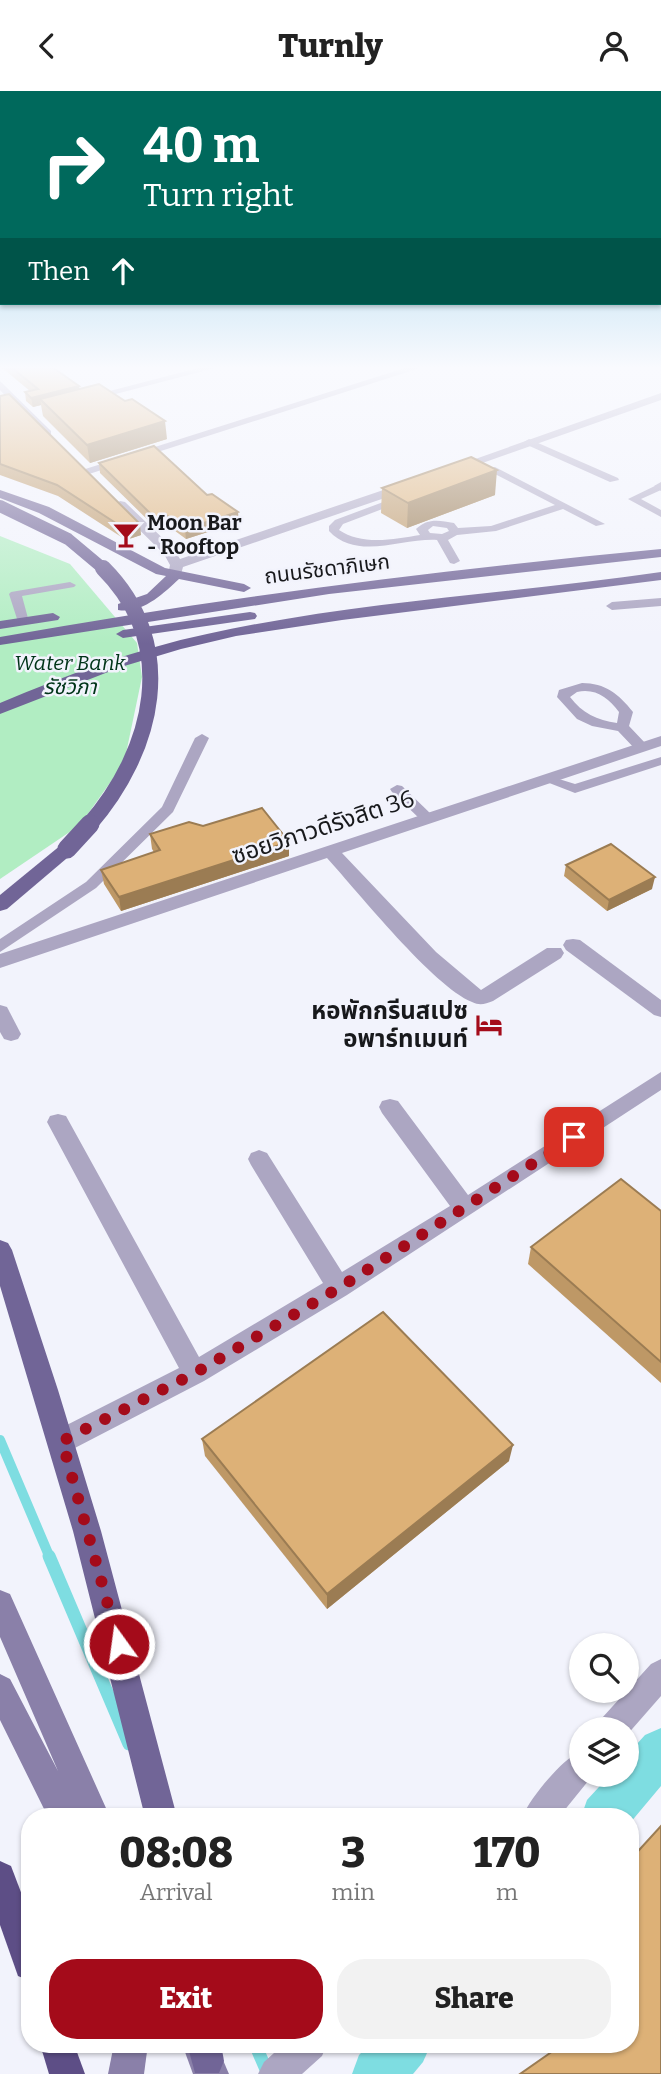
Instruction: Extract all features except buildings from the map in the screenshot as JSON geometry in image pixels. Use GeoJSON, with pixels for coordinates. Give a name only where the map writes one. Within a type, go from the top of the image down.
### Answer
{"type":"FeatureCollection","features":[{"type":"Feature","properties":{"kind":"highway"},"geometry":{"type":"LineString","coordinates":[[0,1877],[21,1938]]}},
{"type":"Feature","properties":{"kind":"highway"},"geometry":{"type":"LineString","coordinates":[[60,2053],[67,2074]]}},
{"type":"Feature","properties":{"kind":"main road"},"geometry":{"type":"LineString","coordinates":[[0,494],[44,510],[148,565],[244,588]]}},
{"type":"Feature","properties":{"kind":"main road"},"geometry":{"type":"LineString","coordinates":[[0,506],[64,536],[109,572],[138,614],[148,639],[153,664],[148,716],[139,747],[120,781],[101,810],[67,849],[0,905]]}},
{"type":"Feature","properties":{"kind":"main road"},"geometry":{"type":"LineString","coordinates":[[0,625],[244,588],[454,561],[585,548],[661,544]]}},
{"type":"Feature","properties":{"kind":"main road","name":"ถนนรัชดาภิเษก"},"geometry":{"type":"LineString","coordinates":[[0,641],[194,608],[512,568],[661,553]]}},
{"type":"Feature","properties":{"kind":"main road"},"geometry":{"type":"LineString","coordinates":[[123,607],[152,597],[176,570]]}},
{"type":"Feature","properties":{"kind":"main road"},"geometry":{"type":"LineString","coordinates":[[0,709],[50,687],[151,653],[234,632],[661,574]]}},
{"type":"Feature","properties":{"kind":"main road","name":"ถนนรัชดาภิเษก"},"geometry":{"type":"LineString","coordinates":[[0,655],[200,623],[516,583],[661,574]]}},
{"type":"Feature","properties":{"kind":"main road"},"geometry":{"type":"LineString","coordinates":[[0,697],[50,687]]}},
{"type":"Feature","properties":{"kind":"main road"},"geometry":{"type":"LineString","coordinates":[[0,1249],[62,1441],[107,1595],[160,1808]]}},
{"type":"Feature","properties":{"kind":"main road"},"geometry":{"type":"LineString","coordinates":[[0,1604],[90,1808]]}},
{"type":"Feature","properties":{"kind":"main road"},"geometry":{"type":"LineString","coordinates":[[0,1689],[60,1808]]}},
{"type":"Feature","properties":{"kind":"main road"},"geometry":{"type":"LineString","coordinates":[[126,2074],[130,2053]]}},
{"type":"Feature","properties":{"kind":"street"},"geometry":{"type":"LineString","coordinates":[[85,471],[122,460]]}},
{"type":"Feature","properties":{"kind":"street"},"geometry":{"type":"LineString","coordinates":[[447,477],[488,460]]}},
{"type":"Feature","properties":{"kind":"street"},"geometry":{"type":"LineString","coordinates":[[113,498],[169,552],[176,570],[416,488]]}},
{"type":"Feature","properties":{"kind":"street","name":"ซอยวิภาวดีรังสิต 36"},"geometry":{"type":"LineString","coordinates":[[0,961],[661,741]]}},
{"type":"Feature","properties":{"kind":"street"},"geometry":{"type":"LineString","coordinates":[[331,851],[439,967],[472,995],[480,998],[492,993],[554,953]]}},
{"type":"Feature","properties":{"kind":"street"},"geometry":{"type":"LineString","coordinates":[[573,945],[661,1010]]}},
{"type":"Feature","properties":{"kind":"street"},"geometry":{"type":"LineString","coordinates":[[0,1012],[11,1034]]}},
{"type":"Feature","properties":{"kind":"street"},"geometry":{"type":"LineString","coordinates":[[62,1441],[195,1373],[339,1288],[661,1080]]}},
{"type":"Feature","properties":{"kind":"street"},"geometry":{"type":"LineString","coordinates":[[390,1107],[465,1209]]}},
{"type":"Feature","properties":{"kind":"street"},"geometry":{"type":"LineString","coordinates":[[58,1122],[195,1373]]}},
{"type":"Feature","properties":{"kind":"street"},"geometry":{"type":"LineString","coordinates":[[259,1159],[339,1288]]}},
{"type":"Feature","properties":{"kind":"street"},"geometry":{"type":"LineString","coordinates":[[623,1717],[661,1674]]}},
{"type":"Feature","properties":{"kind":"street"},"geometry":{"type":"LineString","coordinates":[[546,1808],[569,1780]]}},
{"type":"Feature","properties":{"kind":"street"},"geometry":{"type":"LineString","coordinates":[[276,2074],[300,2053]]}},
{"type":"Feature","properties":{"kind":"lane"},"geometry":{"type":"LineString","coordinates":[[568,460],[614,480]]}},
{"type":"Feature","properties":{"kind":"lane"},"geometry":{"type":"LineString","coordinates":[[447,477],[481,469],[495,470],[600,524]]}},
{"type":"Feature","properties":{"kind":"lane"},"geometry":{"type":"LineString","coordinates":[[661,486],[633,499],[661,514]]}},
{"type":"Feature","properties":{"kind":"lane"},"geometry":{"type":"LineString","coordinates":[[416,488],[339,522],[334,526],[334,531],[341,537],[356,542],[435,537],[454,532],[499,528],[565,505]]}},
{"type":"Feature","properties":{"kind":"lane"},"geometry":{"type":"LineString","coordinates":[[454,532],[450,525],[430,523],[421,529],[423,533],[435,537],[454,561]]}},
{"type":"Feature","properties":{"kind":"lane"},"geometry":{"type":"LineString","coordinates":[[23,622],[15,594],[70,585]]}},
{"type":"Feature","properties":{"kind":"lane"},"geometry":{"type":"LineString","coordinates":[[612,606],[661,602]]}},
{"type":"Feature","properties":{"kind":"lane"},"geometry":{"type":"LineString","coordinates":[[622,727],[641,747]]}},
{"type":"Feature","properties":{"kind":"lane"},"geometry":{"type":"LineString","coordinates":[[0,947],[91,884],[168,809],[202,738]]}},
{"type":"Feature","properties":{"kind":"lane"},"geometry":{"type":"LineString","coordinates":[[547,779],[575,789],[661,761]]}},
{"type":"Feature","properties":{"kind":"lane"},"geometry":{"type":"LineString","coordinates":[[397,789],[427,818]]}},
{"type":"Feature","properties":{"kind":"green space","name":"Water Bank รัชวิภา"},"geometry":{"type":"Polygon","coordinates":[[[0,536],[70,564],[137,643],[142,677],[124,763],[80,825],[0,879],[0,536]]]}},
{"type":"Feature","properties":{"kind":"waterway"},"geometry":{"type":"LineString","coordinates":[[0,1440],[50,1558]]}},
{"type":"Feature","properties":{"kind":"waterway"},"geometry":{"type":"LineString","coordinates":[[49,1556],[129,1744]]}},
{"type":"Feature","properties":{"kind":"waterway"},"geometry":{"type":"LineString","coordinates":[[612,1808],[661,1751]]}},
{"type":"Feature","properties":{"kind":"waterway"},"geometry":{"type":"LineString","coordinates":[[259,2053],[268,2074]]}},
{"type":"Feature","properties":{"kind":"waterway"},"geometry":{"type":"LineString","coordinates":[[378,2074],[397,2053]]}},
{"type":"Feature","properties":{"kind":"place","name":"Moon Bar - Rooftop"},"geometry":{"type":"Point","coordinates":[126,535]}},
{"type":"Feature","properties":{"kind":"place","name":"หอพักกรีนสเปซ อพาร์ทเมนท์"},"geometry":{"type":"Point","coordinates":[489,1025]}},
{"type":"Feature","properties":{"kind":"route"},"geometry":{"type":"LineString","coordinates":[[119,1644],[62,1441],[195,1373],[339,1288],[574,1137]]}}]}
